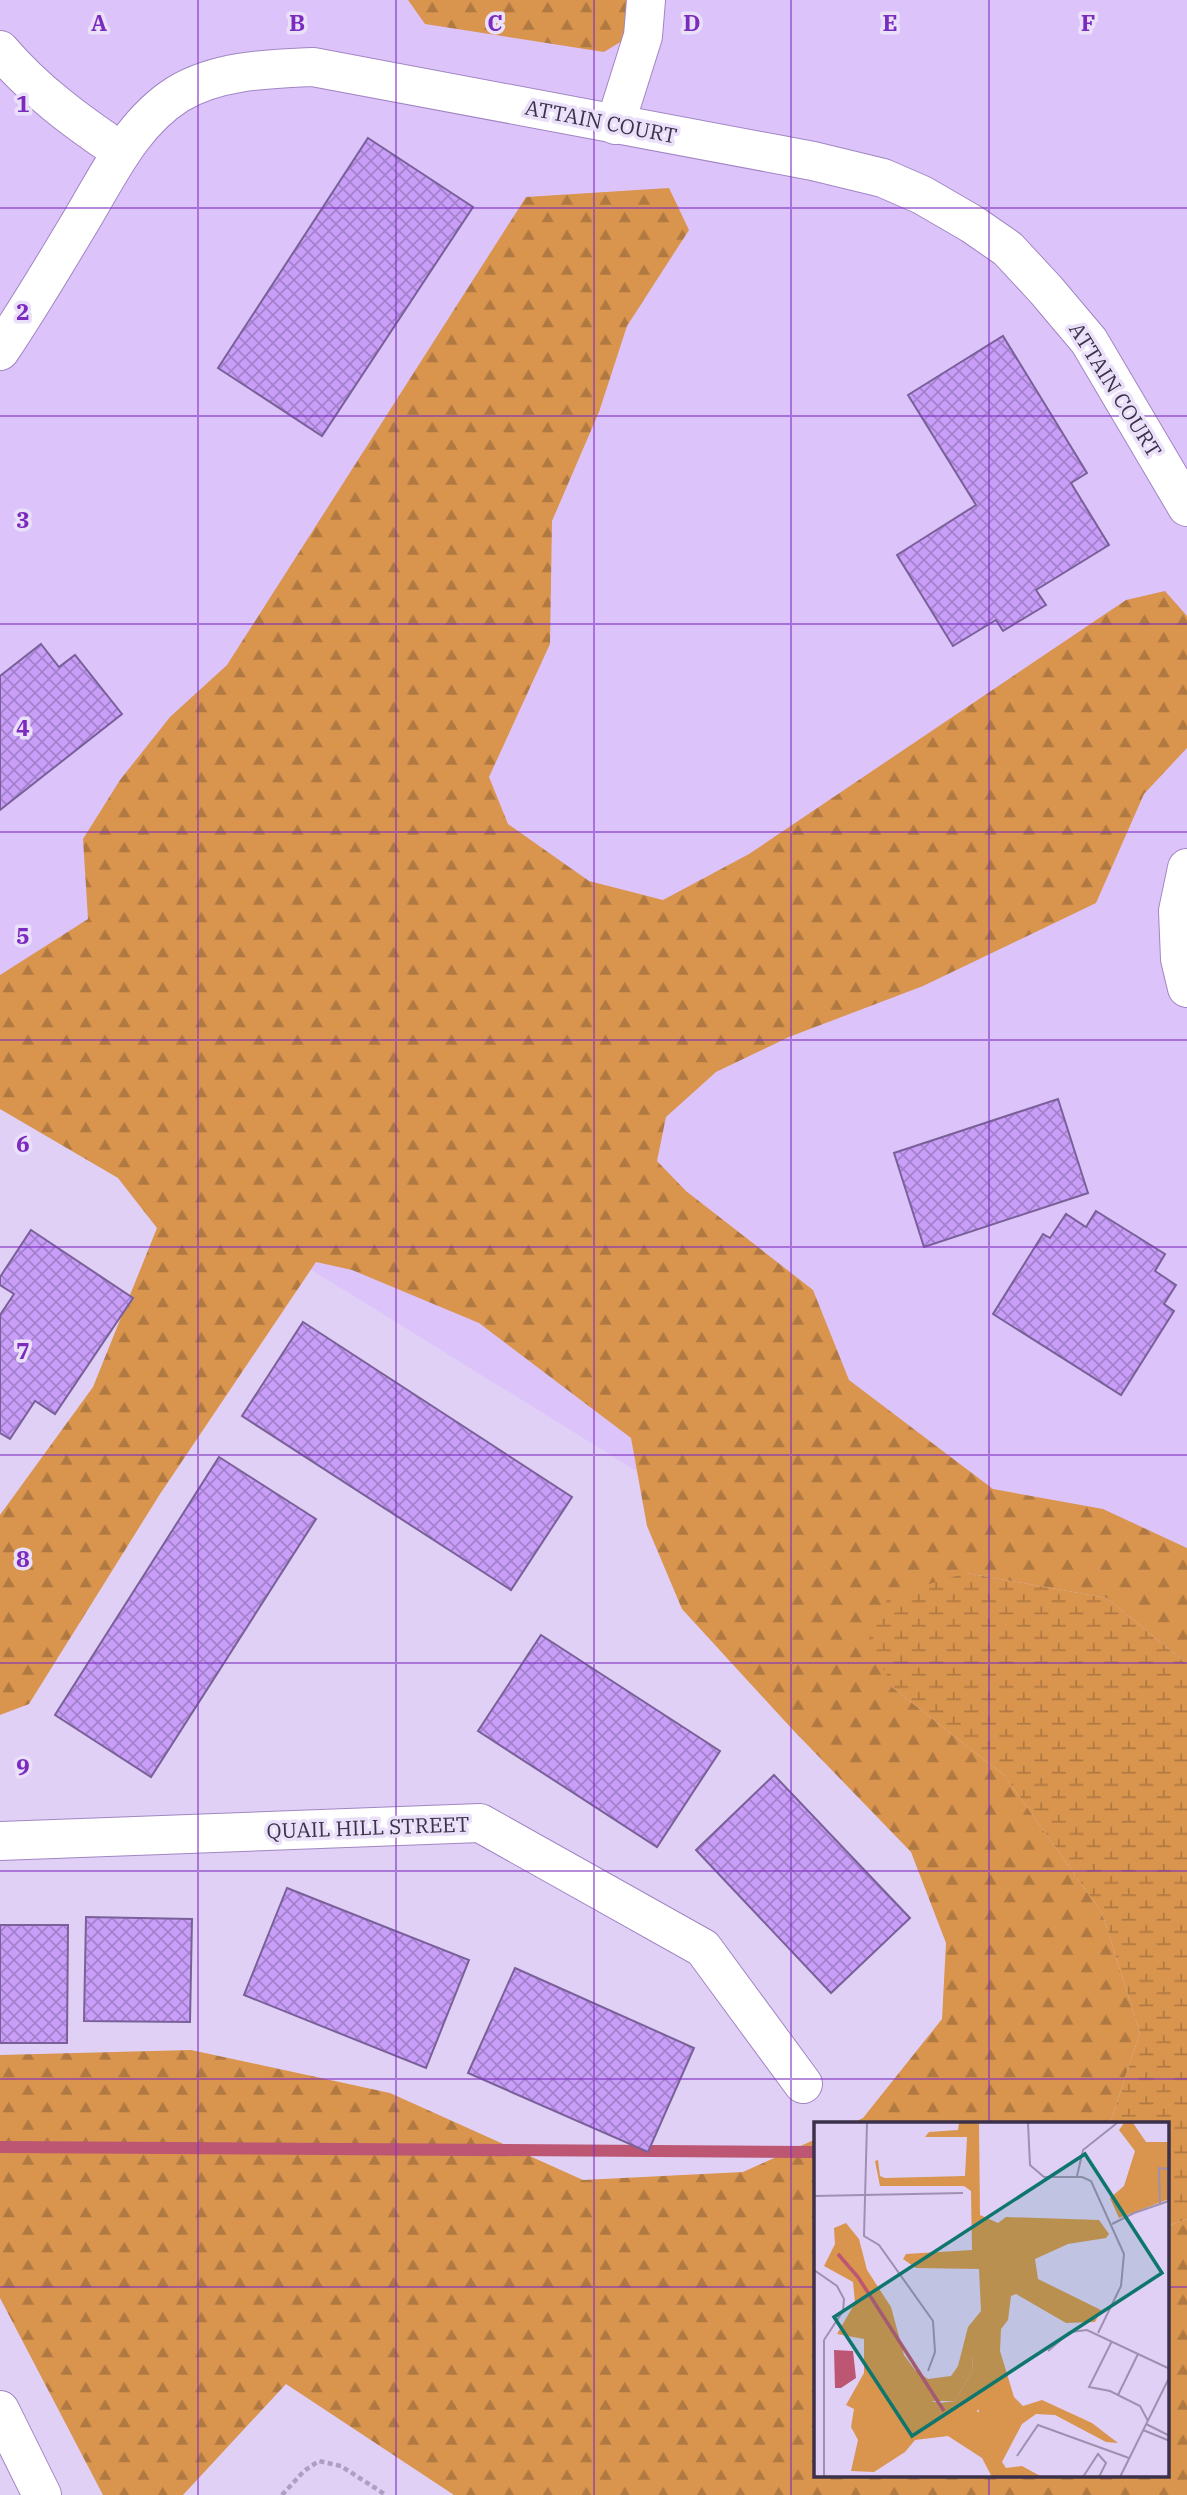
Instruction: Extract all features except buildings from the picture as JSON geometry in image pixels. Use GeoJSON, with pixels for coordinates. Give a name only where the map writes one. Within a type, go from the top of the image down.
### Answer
{"type":"FeatureCollection","features":[{"type":"Feature","properties":{"kind":"street"},"geometry":{"type":"LineString","coordinates":[[615,125],[643,36],[646,0]]}},
{"type":"Feature","properties":{"kind":"street"},"geometry":{"type":"LineString","coordinates":[[0,50],[22,76],[66,114],[122,152]]}},
{"type":"Feature","properties":{"kind":"street","name":"ATTAIN COURT"},"geometry":{"type":"LineString","coordinates":[[0,351],[24,316],[122,152],[145,121],[180,93],[218,78],[257,69],[313,67],[814,161],[883,178],[922,195],[972,223],[1008,249],[1090,341],[1187,507]]}},
{"type":"Feature","properties":{"kind":"street"},"geometry":{"type":"LineString","coordinates":[[1187,868],[1178,911],[1180,959],[1187,988]]}},
{"type":"Feature","properties":{"kind":"street","name":"QUAIL HILL STREET"},"geometry":{"type":"LineString","coordinates":[[0,1841],[481,1823],[703,1948],[803,2084]]}},
{"type":"Feature","properties":{"kind":"street"},"geometry":{"type":"LineString","coordinates":[[0,2410],[42,2495]]}},
{"type":"Feature","properties":{"kind":"path"},"geometry":{"type":"LineString","coordinates":[[282,2495],[304,2470],[319,2461],[341,2466],[386,2495]]}},
{"type":"Feature","properties":{"kind":"shaded area"},"geometry":{"type":"Polygon","coordinates":[[[0,0],[1187,0],[1187,1812],[0,1077],[0,0]]]}},
{"type":"Feature","properties":{"kind":"green space"},"geometry":{"type":"Polygon","coordinates":[[[408,0],[642,0],[635,33],[604,52],[425,24],[408,0]]]}},
{"type":"Feature","properties":{"kind":"green space"},"geometry":{"type":"Polygon","coordinates":[[[669,188],[689,230],[627,326],[599,412],[552,521],[550,644],[489,777],[508,824],[589,881],[663,900],[749,854],[1126,600],[1165,591],[1187,616],[1187,748],[1144,794],[1096,903],[923,986],[789,1037],[716,1072],[666,1117],[657,1161],[686,1191],[813,1290],[849,1380],[993,1489],[1103,1509],[1187,1548],[1187,1664],[1107,1598],[966,1573],[892,1687],[1005,1776],[1102,1913],[1140,2033],[1109,2122],[854,2122],[863,2118],[942,2019],[946,1943],[911,1852],[793,1730],[682,1609],[647,1526],[631,1438],[479,1323],[352,1270],[316,1262],[160,1494],[29,1704],[0,1715],[0,1515],[93,1387],[157,1228],[118,1178],[0,1109],[0,975],[88,919],[83,839],[120,780],[170,717],[227,665],[526,197],[669,188]]]}},
{"type":"Feature","properties":{"kind":"green space"},"geometry":{"type":"Polygon","coordinates":[[[966,1573],[1107,1598],[1187,1664],[1187,2219],[1170,2225],[1170,2122],[1109,2122],[1140,2033],[1102,1913],[1005,1776],[892,1687],[868,1634],[889,1596],[966,1573]]]}},
{"type":"Feature","properties":{"kind":"green space"},"geometry":{"type":"Polygon","coordinates":[[[191,2050],[390,2093],[583,2180],[743,2172],[814,2140],[814,2478],[1170,2478],[1170,2225],[1187,2219],[1187,2495],[454,2495],[286,2384],[183,2495],[103,2495],[0,2298],[0,2055],[191,2050]]]}},
{"type":"Feature","properties":{"kind":"waterway"},"geometry":{"type":"LineString","coordinates":[[0,2147],[814,2152]]}}]}
